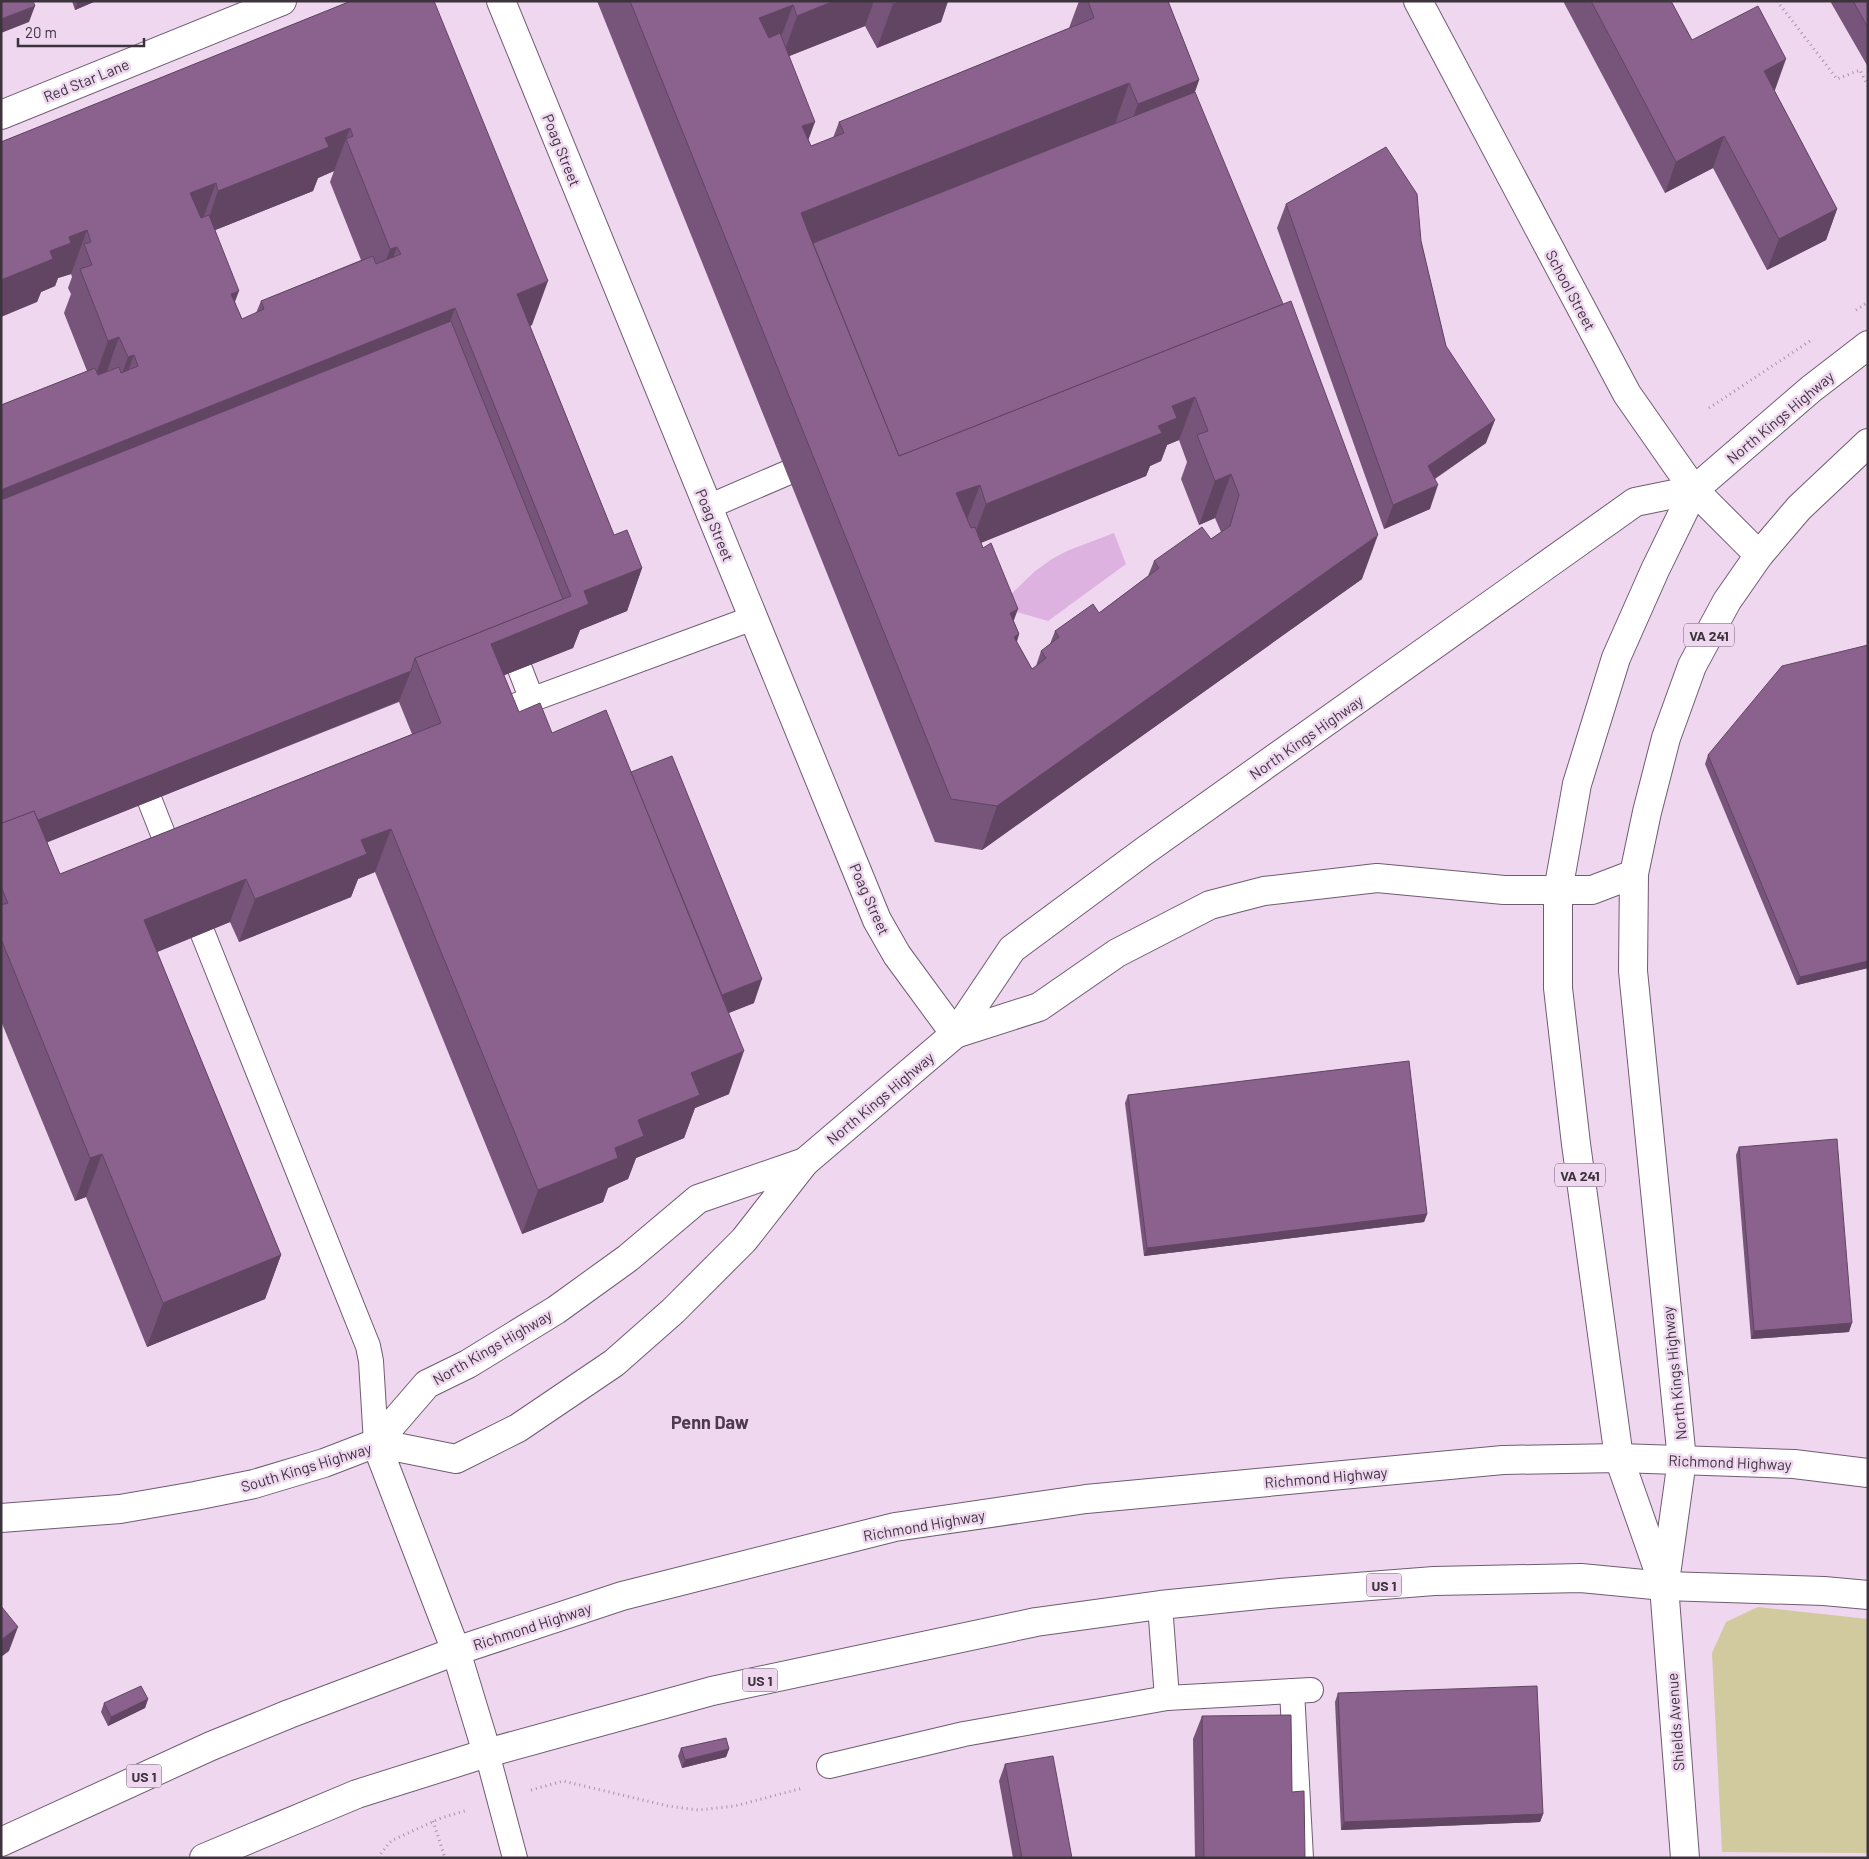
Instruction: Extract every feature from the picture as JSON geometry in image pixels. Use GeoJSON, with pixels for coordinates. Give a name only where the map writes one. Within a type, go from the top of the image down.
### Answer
{"type":"FeatureCollection","features":[{"type":"Feature","properties":{"kind":"main road","name":"Red Star Lane"},"geometry":{"type":"LineString","coordinates":[[1,115],[282,1]]}},
{"type":"Feature","properties":{"kind":"main road","name":"Poag Street"},"geometry":{"type":"LineString","coordinates":[[501,1],[877,920],[897,955],[955,1034]]}},
{"type":"Feature","properties":{"kind":"main road","name":"School Street"},"geometry":{"type":"LineString","coordinates":[[1418,1],[1627,394],[1694,490],[1759,555]]}},
{"type":"Feature","properties":{"kind":"main road","name":"North Kings Highway"},"geometry":{"type":"LineString","coordinates":[[1664,1586],[1619,1458],[1577,1154],[1558,988],[1558,892],[1577,784],[1616,658],[1655,570],[1694,490],[1811,390],[1868,346]]}},
{"type":"Feature","properties":{"kind":"main road","name":"North Kings Highway"},"geometry":{"type":"LineString","coordinates":[[1664,1586],[1682,1460],[1633,971],[1634,874],[1647,812],[1666,738],[1692,666],[1727,602],[1759,555],[1799,508],[1868,443]]}},
{"type":"Feature","properties":{"kind":"main road","name":"North Kings Highway"},"geometry":{"type":"LineString","coordinates":[[376,1443],[456,1459],[518,1428],[571,1394],[614,1363],[673,1311],[744,1240],[805,1162],[955,1034],[1012,949],[1143,852],[1635,502],[1694,490]]}},
{"type":"Feature","properties":{"kind":"main road","name":"North Kings Highway"},"geometry":{"type":"LineString","coordinates":[[955,1034],[1040,1008],[1117,953],[1210,905],[1264,891],[1377,878],[1504,890],[1558,892],[1592,890],[1634,874]]}},
{"type":"Feature","properties":{"kind":"main road","name":"North Kings Highway"},"geometry":{"type":"LineString","coordinates":[[376,1443],[428,1384],[468,1364],[556,1310],[628,1258],[698,1199],[805,1162]]}},
{"type":"Feature","properties":{"kind":"main road","name":"South Kings Highway"},"geometry":{"type":"LineString","coordinates":[[1,1518],[120,1509],[195,1496],[254,1484],[315,1466],[376,1443],[456,1651],[487,1753]]}},
{"type":"Feature","properties":{"kind":"main road","name":"Richmond Highway"},"geometry":{"type":"LineString","coordinates":[[1,1842],[203,1750],[289,1714],[456,1651],[622,1596],[895,1528],[1086,1499],[1503,1460],[1619,1458],[1682,1460],[1794,1464],[1868,1473]]}},
{"type":"Feature","properties":{"kind":"main road","name":"US 1"},"geometry":{"type":"LineString","coordinates":[[204,1858],[357,1794],[487,1753],[712,1691],[1036,1622],[1160,1605],[1434,1581],[1581,1578],[1664,1586],[1824,1591],[1868,1595]]}},
{"type":"Feature","properties":{"kind":"main road","name":"Shields Avenue"},"geometry":{"type":"LineString","coordinates":[[1664,1586],[1685,1858]]}},
{"type":"Feature","properties":{"kind":"lane"},"geometry":{"type":"LineString","coordinates":[[708,507],[787,473]]}},
{"type":"Feature","properties":{"kind":"lane"},"geometry":{"type":"LineString","coordinates":[[487,716],[753,618]]}},
{"type":"Feature","properties":{"kind":"lane"},"geometry":{"type":"LineString","coordinates":[[520,669],[532,700]]}},
{"type":"Feature","properties":{"kind":"lane"},"geometry":{"type":"LineString","coordinates":[[150,801],[176,865]]}},
{"type":"Feature","properties":{"kind":"lane"},"geometry":{"type":"LineString","coordinates":[[203,934],[368,1346],[372,1361],[376,1443]]}},
{"type":"Feature","properties":{"kind":"lane"},"geometry":{"type":"LineString","coordinates":[[1160,1605],[1167,1698]]}},
{"type":"Feature","properties":{"kind":"lane"},"geometry":{"type":"LineString","coordinates":[[829,1766],[964,1734],[1167,1698],[1302,1690],[1301,1858]]}},
{"type":"Feature","properties":{"kind":"lane"},"geometry":{"type":"LineString","coordinates":[[487,1753],[515,1858]]}},
{"type":"Feature","properties":{"kind":"path"},"geometry":{"type":"LineString","coordinates":[[1777,1],[1836,79],[1860,70],[1868,86]]}},
{"type":"Feature","properties":{"kind":"path"},"geometry":{"type":"LineString","coordinates":[[1852,313],[1868,302]]}},
{"type":"Feature","properties":{"kind":"path"},"geometry":{"type":"LineString","coordinates":[[1709,408],[1820,334]]}},
{"type":"Feature","properties":{"kind":"path"},"geometry":{"type":"LineString","coordinates":[[563,1781],[668,1806],[698,1810],[735,1806],[808,1787]]}},
{"type":"Feature","properties":{"kind":"path"},"geometry":{"type":"LineString","coordinates":[[378,1858],[393,1840],[441,1818]]}},
{"type":"Feature","properties":{"kind":"path"},"geometry":{"type":"LineString","coordinates":[[434,1821],[445,1858]]}},
{"type":"Feature","properties":{"kind":"shaded area"},"geometry":{"type":"Polygon","coordinates":[[[1114,533],[1126,564],[1048,621],[1010,610],[1004,601],[1034,572],[1067,551],[1114,533]]]}},
{"type":"Feature","properties":{"kind":"shaded area"},"geometry":{"type":"Polygon","coordinates":[[[1758,1607],[1868,1619],[1868,1853],[1722,1852],[1712,1653],[1726,1622],[1758,1607]]]}},
{"type":"Feature","properties":{"kind":"building"},"geometry":{"type":"Polygon","coordinates":[[[1,1],[33,1],[35,6],[1,19],[1,1]]]}},
{"type":"Feature","properties":{"kind":"building"},"geometry":{"type":"Polygon","coordinates":[[[351,1],[434,1],[548,281],[517,294],[614,535],[627,530],[642,568],[584,591],[589,604],[491,644],[519,712],[540,703],[552,733],[606,710],[744,1051],[691,1073],[700,1095],[638,1120],[644,1136],[615,1148],[618,1158],[538,1190],[391,829],[361,840],[367,854],[255,899],[246,879],[144,920],[281,1255],[163,1303],[102,1154],[90,1158],[1,939],[1,905],[8,903],[1,887],[1,820],[2,823],[34,811],[60,874],[441,723],[415,658],[571,596],[455,308],[1,490],[1,405],[95,368],[98,375],[119,367],[121,373],[138,366],[134,355],[128,357],[119,337],[108,341],[80,269],[92,265],[84,244],[91,242],[87,230],[69,237],[71,243],[50,251],[53,259],[1,280],[1,142],[351,1]],[[350,128],[325,138],[329,147],[218,191],[216,183],[190,193],[201,218],[209,215],[239,291],[231,294],[242,319],[264,309],[261,301],[373,256],[376,264],[401,254],[397,247],[390,249],[346,139],[353,136],[350,128]]]}},
{"type":"Feature","properties":{"kind":"building"},"geometry":{"type":"Polygon","coordinates":[[[630,1],[834,1],[797,16],[793,5],[759,18],[769,38],[780,33],[815,122],[802,126],[811,146],[844,133],[839,122],[1094,18],[1088,1],[1168,1],[1199,80],[1138,104],[1129,83],[801,213],[899,456],[1291,301],[1378,535],[997,806],[951,799],[630,1]],[[1195,397],[1172,406],[1177,418],[1158,426],[1162,433],[986,504],[980,485],[956,493],[971,528],[975,527],[983,548],[991,543],[1018,609],[1010,613],[1019,634],[1014,637],[1032,669],[1046,658],[1041,651],[1059,637],[1055,631],[1093,604],[1099,613],[1159,568],[1154,561],[1202,527],[1211,539],[1230,526],[1239,495],[1231,474],[1215,481],[1197,435],[1208,431],[1195,397]]]}},
{"type":"Feature","properties":{"kind":"building"},"geometry":{"type":"Polygon","coordinates":[[[1591,1],[1671,1],[1692,40],[1758,6],[1786,59],[1764,71],[1837,209],[1779,239],[1724,136],[1676,162],[1591,1]]]}},
{"type":"Feature","properties":{"kind":"building"},"geometry":{"type":"Polygon","coordinates":[[[1853,1],[1868,1],[1868,28],[1853,1]]]}},
{"type":"Feature","properties":{"kind":"building"},"geometry":{"type":"Polygon","coordinates":[[[1195,92],[1283,304],[899,456],[813,243],[1195,92]]]}},
{"type":"Feature","properties":{"kind":"building"},"geometry":{"type":"Polygon","coordinates":[[[1386,147],[1417,194],[1421,241],[1446,346],[1495,420],[1428,466],[1438,485],[1393,505],[1286,204],[1386,147]]]}},
{"type":"Feature","properties":{"kind":"building"},"geometry":{"type":"Polygon","coordinates":[[[451,321],[563,599],[415,658],[411,671],[38,820],[34,811],[2,823],[1,500],[451,321]]]}},
{"type":"Feature","properties":{"kind":"building"},"geometry":{"type":"Polygon","coordinates":[[[1868,645],[1868,961],[1800,977],[1708,755],[1782,666],[1868,645]]]}},
{"type":"Feature","properties":{"kind":"building"},"geometry":{"type":"Polygon","coordinates":[[[672,756],[762,979],[722,995],[631,772],[672,756]]]}},
{"type":"Feature","properties":{"kind":"building"},"geometry":{"type":"Polygon","coordinates":[[[1409,1061],[1427,1214],[1147,1248],[1128,1095],[1409,1061]]]}},
{"type":"Feature","properties":{"kind":"building"},"geometry":{"type":"Polygon","coordinates":[[[1837,1139],[1852,1323],[1754,1331],[1739,1147],[1837,1139]]]}},
{"type":"Feature","properties":{"kind":"building"},"geometry":{"type":"Polygon","coordinates":[[[1,1606],[18,1627],[1,1640],[1,1606]]]}},
{"type":"Feature","properties":{"kind":"building"},"geometry":{"type":"Polygon","coordinates":[[[141,1686],[148,1699],[111,1717],[104,1703],[141,1686]]]}},
{"type":"Feature","properties":{"kind":"building"},"geometry":{"type":"Polygon","coordinates":[[[1537,1686],[1543,1814],[1344,1822],[1338,1693],[1537,1686]]]}},
{"type":"Feature","properties":{"kind":"building"},"geometry":{"type":"Polygon","coordinates":[[[1291,1715],[1292,1792],[1304,1791],[1305,1858],[1204,1858],[1202,1716],[1291,1715]]]}},
{"type":"Feature","properties":{"kind":"building"},"geometry":{"type":"Polygon","coordinates":[[[726,1738],[729,1749],[685,1760],[681,1748],[726,1738]]]}},
{"type":"Feature","properties":{"kind":"building"},"geometry":{"type":"Polygon","coordinates":[[[1053,1756],[1072,1858],[1022,1858],[1005,1764],[1053,1756]]]}},
{"type":"Feature","properties":{"kind":"district","name":"Penn Daw"},"geometry":{"type":"Point","coordinates":[710,1422]}}]}
